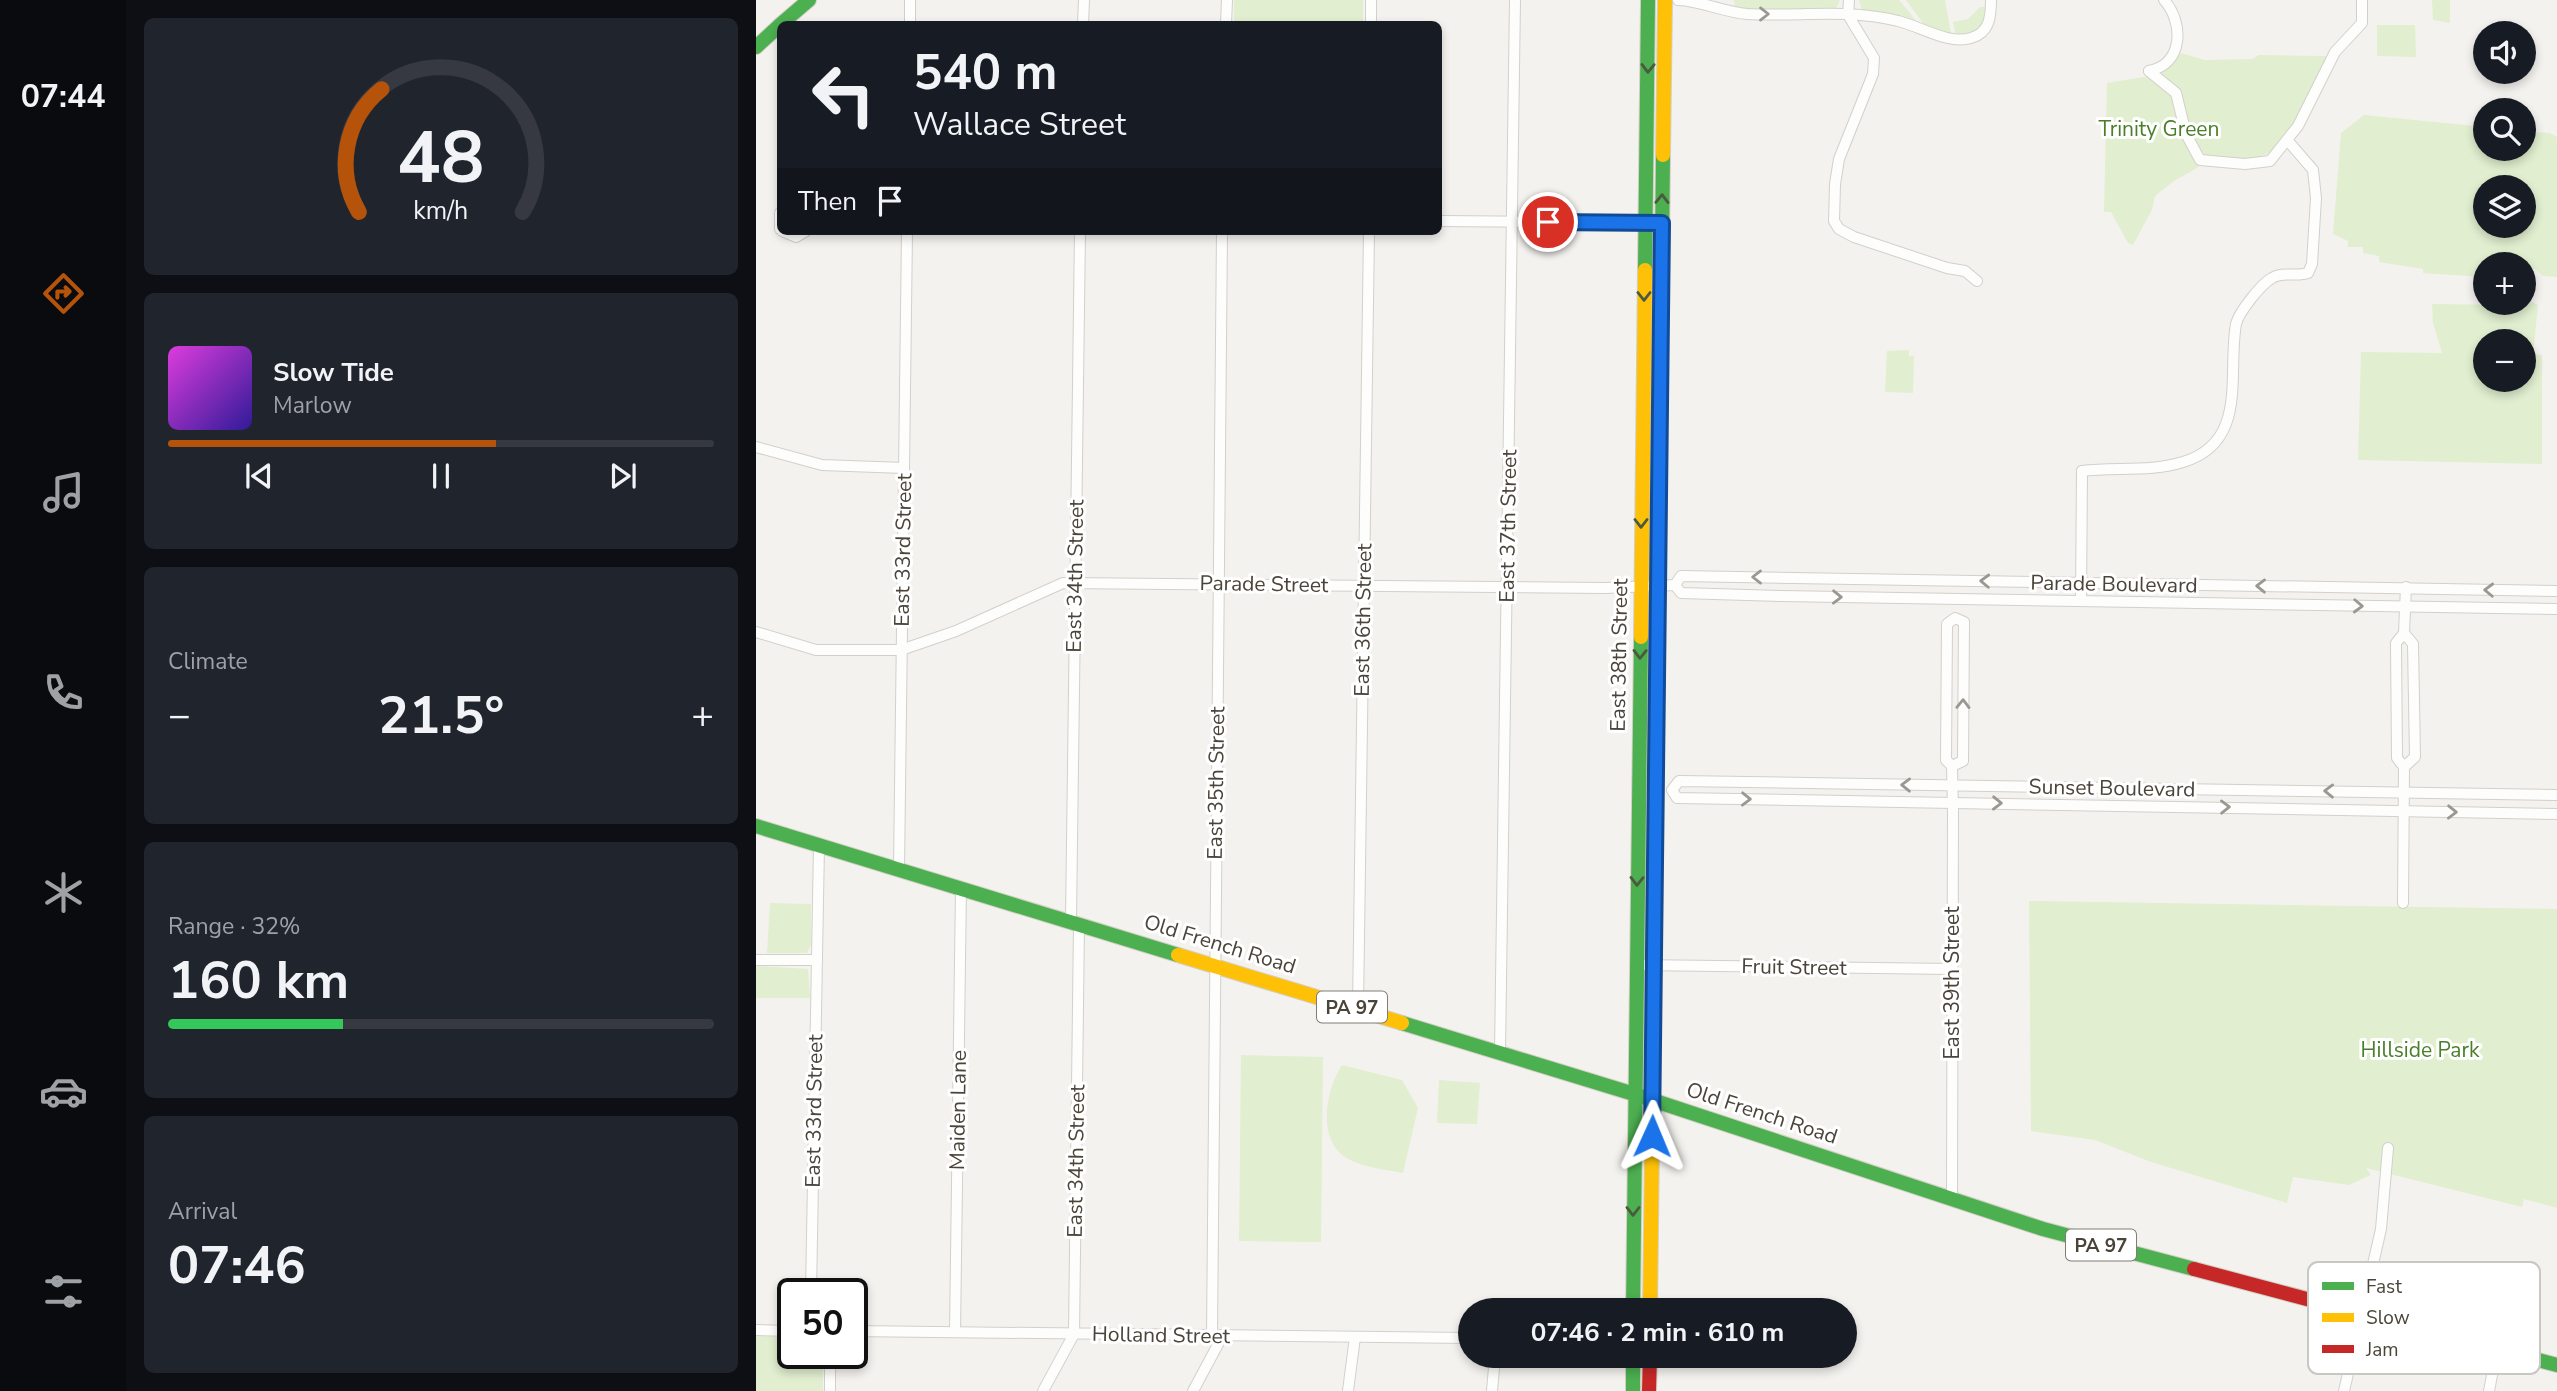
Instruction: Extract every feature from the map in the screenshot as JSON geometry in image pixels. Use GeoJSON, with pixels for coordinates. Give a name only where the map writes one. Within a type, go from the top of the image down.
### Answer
{"type":"FeatureCollection","features":[{"type":"Feature","properties":{"kind":"main road"},"geometry":{"type":"LineString","coordinates":[[785,21],[809,0]]}},
{"type":"Feature","properties":{"kind":"main road","name":"East 38th Street"},"geometry":{"type":"LineString","coordinates":[[1633,1298],[1648,0]]}},
{"type":"Feature","properties":{"kind":"main road","name":"East 38th Street"},"geometry":{"type":"LineString","coordinates":[[1650,1298],[1665,0]]}},
{"type":"Feature","properties":{"kind":"main road"},"geometry":{"type":"LineString","coordinates":[[756,47],[777,29]]}},
{"type":"Feature","properties":{"kind":"main road","name":"Old French Road"},"geometry":{"type":"LineString","coordinates":[[756,826],[1500,1052],[2072,1238],[2308,1300]]}},
{"type":"Feature","properties":{"kind":"main road","name":"Old French Road"},"geometry":{"type":"LineString","coordinates":[[2540,1360],[2557,1365]]}},
{"type":"Feature","properties":{"kind":"main road"},"geometry":{"type":"LineString","coordinates":[[1633,1368],[1633,1391]]}},
{"type":"Feature","properties":{"kind":"main road"},"geometry":{"type":"LineString","coordinates":[[1650,1368],[1650,1391]]}},
{"type":"Feature","properties":{"kind":"street"},"geometry":{"type":"LineString","coordinates":[[910,0],[910,21]]}},
{"type":"Feature","properties":{"kind":"street"},"geometry":{"type":"LineString","coordinates":[[1083,21],[1084,0]]}},
{"type":"Feature","properties":{"kind":"street"},"geometry":{"type":"LineString","coordinates":[[1226,21],[1227,0]]}},
{"type":"Feature","properties":{"kind":"street"},"geometry":{"type":"LineString","coordinates":[[1371,0],[1371,21]]}},
{"type":"Feature","properties":{"kind":"street","name":"East 37th Street"},"geometry":{"type":"LineString","coordinates":[[1500,1052],[1515,0]]}},
{"type":"Feature","properties":{"kind":"street"},"geometry":{"type":"LineString","coordinates":[[1678,0],[1699,0],[1744,14],[1848,15],[1895,20],[1937,35],[1967,40],[1982,34],[1987,27],[1991,0]]}},
{"type":"Feature","properties":{"kind":"street"},"geometry":{"type":"LineString","coordinates":[[1849,0],[1848,15],[1874,58],[1873,74],[1839,159],[1834,222],[1839,229],[1854,237],[1947,268],[1965,271],[1977,281]]}},
{"type":"Feature","properties":{"kind":"street"},"geometry":{"type":"LineString","coordinates":[[2164,0],[2175,16],[2179,36],[2177,48],[2162,68],[2149,71],[2176,93],[2186,134],[2200,160],[2261,163],[2270,161],[2288,141],[2308,110],[2335,52],[2362,23],[2362,0]]}},
{"type":"Feature","properties":{"kind":"street"},"geometry":{"type":"LineString","coordinates":[[2081,601],[2082,471],[2183,463],[2216,442],[2228,421],[2234,392],[2236,321],[2270,279],[2278,275],[2300,276],[2308,273],[2312,264],[2316,198],[2313,170],[2288,141]]}},
{"type":"Feature","properties":{"kind":"street"},"geometry":{"type":"LineString","coordinates":[[1442,221],[1662,223]]}},
{"type":"Feature","properties":{"kind":"street","name":"East 33rd Street"},"geometry":{"type":"LineString","coordinates":[[899,869],[907,235]]}},
{"type":"Feature","properties":{"kind":"street","name":"East 34th Street"},"geometry":{"type":"LineString","coordinates":[[1043,1391],[1074,1334],[1080,235]]}},
{"type":"Feature","properties":{"kind":"street","name":"East 35th Street"},"geometry":{"type":"LineString","coordinates":[[1192,1391],[1217,1335],[1215,964],[1222,235]]}},
{"type":"Feature","properties":{"kind":"street","name":"East 36th Street"},"geometry":{"type":"LineString","coordinates":[[1358,1008],[1369,235]]}},
{"type":"Feature","properties":{"kind":"street"},"geometry":{"type":"LineString","coordinates":[[756,447],[822,465],[904,468]]}},
{"type":"Feature","properties":{"kind":"street","name":"Parade Boulevard"},"geometry":{"type":"LineString","coordinates":[[1675,585],[1681,576],[2557,590]]}},
{"type":"Feature","properties":{"kind":"street","name":"East 39th Street"},"geometry":{"type":"LineString","coordinates":[[1955,581],[1955,618]]}},
{"type":"Feature","properties":{"kind":"street","name":"Parade Street"},"geometry":{"type":"LineString","coordinates":[[756,632],[816,650],[901,650],[956,631],[1058,583],[1076,582],[1641,586]]}},
{"type":"Feature","properties":{"kind":"street","name":"Parade Boulevard"},"geometry":{"type":"LineString","coordinates":[[1641,586],[1675,585]]}},
{"type":"Feature","properties":{"kind":"street","name":"Parade Boulevard"},"geometry":{"type":"LineString","coordinates":[[1675,585],[1681,593],[2557,609]]}},
{"type":"Feature","properties":{"kind":"street"},"geometry":{"type":"LineString","coordinates":[[2403,903],[2404,767],[2397,758],[2396,643],[2404,633],[2406,587]]}},
{"type":"Feature","properties":{"kind":"street","name":"East 39th Street"},"geometry":{"type":"LineString","coordinates":[[1952,766],[1963,761],[1964,622],[1955,618]]}},
{"type":"Feature","properties":{"kind":"street","name":"East 39th Street"},"geometry":{"type":"LineString","coordinates":[[1952,1199],[1953,802],[1952,766],[1946,760],[1947,624],[1955,618]]}},
{"type":"Feature","properties":{"kind":"street"},"geometry":{"type":"LineString","coordinates":[[2404,633],[2413,644],[2414,757],[2404,767]]}},
{"type":"Feature","properties":{"kind":"street","name":"Sunset Boulevard"},"geometry":{"type":"LineString","coordinates":[[1672,790],[1679,781],[2557,795]]}},
{"type":"Feature","properties":{"kind":"street","name":"Sunset Boulevard"},"geometry":{"type":"LineString","coordinates":[[1639,788],[1672,790]]}},
{"type":"Feature","properties":{"kind":"street","name":"Sunset Boulevard"},"geometry":{"type":"LineString","coordinates":[[1672,790],[1677,798],[2557,814]]}},
{"type":"Feature","properties":{"kind":"street","name":"East 33rd Street"},"geometry":{"type":"LineString","coordinates":[[811,1278],[819,845]]}},
{"type":"Feature","properties":{"kind":"street","name":"Maiden Lane"},"geometry":{"type":"LineString","coordinates":[[955,1332],[961,888]]}},
{"type":"Feature","properties":{"kind":"street"},"geometry":{"type":"LineString","coordinates":[[756,960],[817,960]]}},
{"type":"Feature","properties":{"kind":"street","name":"Fruit Street"},"geometry":{"type":"LineString","coordinates":[[1636,965],[1952,969]]}},
{"type":"Feature","properties":{"kind":"street"},"geometry":{"type":"LineString","coordinates":[[2374,1262],[2381,1229],[2388,1148]]}},
{"type":"Feature","properties":{"kind":"street"},"geometry":{"type":"LineString","coordinates":[[756,1330],[777,1331]]}},
{"type":"Feature","properties":{"kind":"street","name":"Holland Street"},"geometry":{"type":"LineString","coordinates":[[868,1331],[1458,1338]]}},
{"type":"Feature","properties":{"kind":"street"},"geometry":{"type":"LineString","coordinates":[[1348,1391],[1355,1337]]}},
{"type":"Feature","properties":{"kind":"street"},"geometry":{"type":"LineString","coordinates":[[1492,1391],[1494,1368]]}},
{"type":"Feature","properties":{"kind":"street"},"geometry":{"type":"LineString","coordinates":[[830,1369],[830,1391]]}},
{"type":"Feature","properties":{"kind":"street"},"geometry":{"type":"LineString","coordinates":[[2344,1391],[2348,1374]]}},
{"type":"Feature","properties":{"kind":"green space"},"geometry":{"type":"Polygon","coordinates":[[[1234,0],[1363,0],[1363,21],[1234,21],[1234,0]]]}},
{"type":"Feature","properties":{"kind":"green space"},"geometry":{"type":"Polygon","coordinates":[[[1734,0],[1840,0],[1835,10],[1744,11],[1735,7],[1734,0]]]}},
{"type":"Feature","properties":{"kind":"green space"},"geometry":{"type":"Polygon","coordinates":[[[1859,0],[1899,0],[1918,23],[1862,10],[1859,0]]]}},
{"type":"Feature","properties":{"kind":"green space"},"geometry":{"type":"Polygon","coordinates":[[[1906,0],[1945,0],[1951,34],[1925,26],[1906,0]]]}},
{"type":"Feature","properties":{"kind":"green space"},"geometry":{"type":"Polygon","coordinates":[[[2432,0],[2450,0],[2450,23],[2433,20],[2432,0]]]}},
{"type":"Feature","properties":{"kind":"green space"},"geometry":{"type":"Polygon","coordinates":[[[1980,7],[1985,7],[1983,25],[1975,33],[1956,35],[1953,22],[1968,19],[1980,7]]]}},
{"type":"Feature","properties":{"kind":"green space"},"geometry":{"type":"Polygon","coordinates":[[[2377,25],[2415,25],[2416,57],[2377,56],[2377,25]]]}},
{"type":"Feature","properties":{"kind":"green space","name":"Trinity Green"},"geometry":{"type":"Polygon","coordinates":[[[2181,53],[2205,60],[2253,59],[2258,55],[2327,56],[2298,118],[2273,150],[2251,158],[2209,155],[2197,168],[2155,196],[2152,210],[2133,245],[2128,243],[2111,212],[2104,212],[2107,83],[2162,74],[2181,53]]]}},
{"type":"Feature","properties":{"kind":"green space"},"geometry":{"type":"Polygon","coordinates":[[[2364,115],[2473,126],[2473,161],[2536,161],[2536,132],[2550,133],[2557,137],[2557,277],[2543,276],[2536,270],[2536,252],[2473,252],[2473,276],[2423,273],[2423,269],[2379,262],[2379,256],[2363,253],[2363,247],[2348,247],[2348,241],[2333,234],[2341,133],[2364,115]]]}},
{"type":"Feature","properties":{"kind":"green space"},"geometry":{"type":"Polygon","coordinates":[[[2432,304],[2473,304],[2473,315],[2536,315],[2536,304],[2538,305],[2536,329],[2473,329],[2473,392],[2536,392],[2536,354],[2542,355],[2542,464],[2358,460],[2361,352],[2442,353],[2433,323],[2432,304]]]}},
{"type":"Feature","properties":{"kind":"green space"},"geometry":{"type":"Polygon","coordinates":[[[1909,350],[1909,356],[1914,356],[1913,393],[1885,392],[1887,351],[1909,350]]]}},
{"type":"Feature","properties":{"kind":"green space","name":"Hillside Park"},"geometry":{"type":"Polygon","coordinates":[[[2029,901],[2557,909],[2557,1208],[2524,1199],[2522,1207],[2366,1168],[2371,1175],[2349,1185],[2293,1177],[2287,1203],[2151,1162],[2095,1140],[2031,1131],[2029,901]]]}},
{"type":"Feature","properties":{"kind":"green space"},"geometry":{"type":"Polygon","coordinates":[[[770,903],[811,904],[811,945],[807,953],[767,953],[770,903]]]}},
{"type":"Feature","properties":{"kind":"green space"},"geometry":{"type":"Polygon","coordinates":[[[756,966],[808,969],[810,998],[756,998],[756,966]]]}},
{"type":"Feature","properties":{"kind":"green space"},"geometry":{"type":"Polygon","coordinates":[[[1241,1055],[1323,1057],[1321,1242],[1239,1241],[1241,1055]]]}},
{"type":"Feature","properties":{"kind":"green space"},"geometry":{"type":"Polygon","coordinates":[[[1342,1065],[1402,1080],[1418,1108],[1403,1173],[1353,1161],[1340,1153],[1333,1144],[1329,1134],[1327,1110],[1332,1086],[1342,1065]]]}},
{"type":"Feature","properties":{"kind":"green space"},"geometry":{"type":"Polygon","coordinates":[[[1439,1080],[1480,1083],[1477,1124],[1437,1123],[1439,1080]]]}},
{"type":"Feature","properties":{"kind":"green space"},"geometry":{"type":"Polygon","coordinates":[[[756,1336],[777,1337],[777,1369],[823,1369],[823,1391],[756,1391],[756,1336]]]}},
{"type":"Feature","properties":{"kind":"traffic: fast"},"geometry":{"type":"LineString","coordinates":[[784,21],[809,0]]}},
{"type":"Feature","properties":{"kind":"traffic: fast"},"geometry":{"type":"LineString","coordinates":[[1645,270],[1648,0]]}},
{"type":"Feature","properties":{"kind":"traffic: fast"},"geometry":{"type":"LineString","coordinates":[[756,47],[777,28]]}},
{"type":"Feature","properties":{"kind":"traffic: fast"},"geometry":{"type":"LineString","coordinates":[[1654,981],[1663,155]]}},
{"type":"Feature","properties":{"kind":"traffic: fast"},"geometry":{"type":"LineString","coordinates":[[1633,1298],[1641,637]]}},
{"type":"Feature","properties":{"kind":"traffic: fast"},"geometry":{"type":"LineString","coordinates":[[756,826],[1178,955]]}},
{"type":"Feature","properties":{"kind":"traffic: fast"},"geometry":{"type":"LineString","coordinates":[[1402,1023],[1634,1094],[2043,1229],[2194,1269]]}},
{"type":"Feature","properties":{"kind":"traffic: fast"},"geometry":{"type":"LineString","coordinates":[[2540,1361],[2557,1365]]}},
{"type":"Feature","properties":{"kind":"traffic: fast"},"geometry":{"type":"LineString","coordinates":[[1633,1368],[1633,1391]]}},
{"type":"Feature","properties":{"kind":"traffic: slow"},"geometry":{"type":"LineString","coordinates":[[1663,155],[1665,0]]}},
{"type":"Feature","properties":{"kind":"traffic: slow"},"geometry":{"type":"LineString","coordinates":[[1641,637],[1645,270]]}},
{"type":"Feature","properties":{"kind":"traffic: slow"},"geometry":{"type":"LineString","coordinates":[[1178,955],[1402,1023]]}},
{"type":"Feature","properties":{"kind":"traffic: slow"},"geometry":{"type":"LineString","coordinates":[[1650,1298],[1654,981]]}},
{"type":"Feature","properties":{"kind":"traffic: jam"},"geometry":{"type":"LineString","coordinates":[[2194,1269],[2308,1299]]}},
{"type":"Feature","properties":{"kind":"traffic: jam"},"geometry":{"type":"LineString","coordinates":[[1649,1391],[1650,1368]]}},
{"type":"Feature","properties":{"kind":"route"},"geometry":{"type":"LineString","coordinates":[[1548,222],[1662,223],[1652,1136]]}}]}
